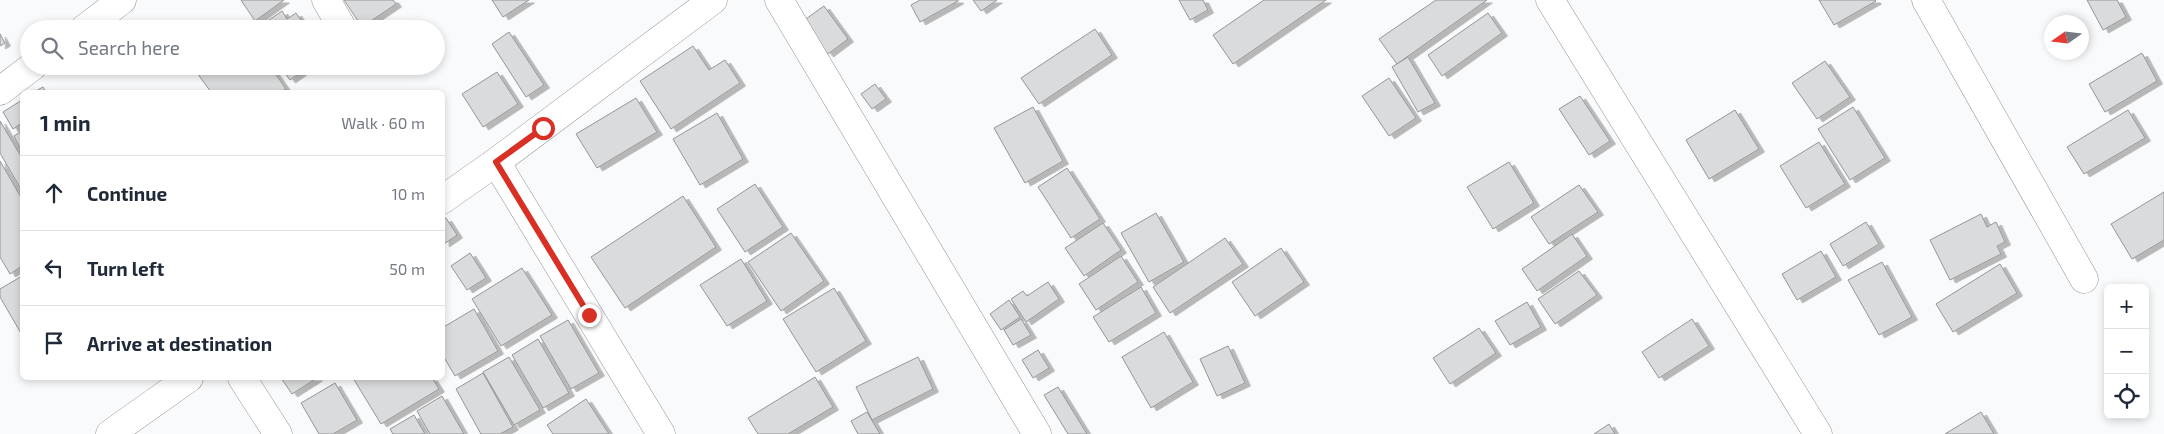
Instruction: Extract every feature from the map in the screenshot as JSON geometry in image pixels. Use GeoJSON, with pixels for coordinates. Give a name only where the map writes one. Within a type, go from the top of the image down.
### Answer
{"type":"FeatureCollection","features":[{"type":"Feature","properties":{"kind":"street"},"geometry":{"type":"LineString","coordinates":[[96,20],[122,0]]}},
{"type":"Feature","properties":{"kind":"street"},"geometry":{"type":"LineString","coordinates":[[326,0],[338,20]]}},
{"type":"Feature","properties":{"kind":"street"},"geometry":{"type":"LineString","coordinates":[[445,198],[713,0]]}},
{"type":"Feature","properties":{"kind":"street"},"geometry":{"type":"LineString","coordinates":[[778,0],[1037,434]]}},
{"type":"Feature","properties":{"kind":"street"},"geometry":{"type":"LineString","coordinates":[[1550,0],[1818,434]]}},
{"type":"Feature","properties":{"kind":"street"},"geometry":{"type":"LineString","coordinates":[[1926,0],[2084,278]]}},
{"type":"Feature","properties":{"kind":"street"},"geometry":{"type":"LineString","coordinates":[[0,90],[21,75]]}},
{"type":"Feature","properties":{"kind":"street"},"geometry":{"type":"LineString","coordinates":[[496,162],[661,434]]}},
{"type":"Feature","properties":{"kind":"street"},"geometry":{"type":"LineString","coordinates":[[110,434],[186,380]]}},
{"type":"Feature","properties":{"kind":"street"},"geometry":{"type":"LineString","coordinates":[[243,380],[278,434]]}},
{"type":"Feature","properties":{"kind":"building"},"geometry":{"type":"Polygon","coordinates":[[[241,0],[284,0],[256,20],[254,20],[241,0]]]}},
{"type":"Feature","properties":{"kind":"building"},"geometry":{"type":"Polygon","coordinates":[[[344,0],[393,0],[396,4],[372,20],[357,20],[344,0]]]}},
{"type":"Feature","properties":{"kind":"building"},"geometry":{"type":"Polygon","coordinates":[[[492,0],[529,0],[503,17],[492,0]]]}},
{"type":"Feature","properties":{"kind":"building"},"geometry":{"type":"Polygon","coordinates":[[[920,0],[958,1],[920,22],[911,5],[920,0]]]}},
{"type":"Feature","properties":{"kind":"building"},"geometry":{"type":"Polygon","coordinates":[[[973,0],[997,0],[981,11],[973,0]]]}},
{"type":"Feature","properties":{"kind":"building"},"geometry":{"type":"Polygon","coordinates":[[[1179,0],[1203,0],[1208,10],[1190,20],[1179,0]]]}},
{"type":"Feature","properties":{"kind":"building"},"geometry":{"type":"Polygon","coordinates":[[[1264,0],[1326,0],[1233,64],[1213,35],[1264,0]]]}},
{"type":"Feature","properties":{"kind":"building"},"geometry":{"type":"Polygon","coordinates":[[[1436,0],[1487,0],[1397,64],[1379,39],[1436,0]]]}},
{"type":"Feature","properties":{"kind":"building"},"geometry":{"type":"Polygon","coordinates":[[[1819,0],[1875,0],[1876,1],[1834,25],[1819,0]]]}},
{"type":"Feature","properties":{"kind":"building"},"geometry":{"type":"Polygon","coordinates":[[[2087,0],[2117,0],[2126,17],[2103,30],[2087,0]]]}},
{"type":"Feature","properties":{"kind":"building"},"geometry":{"type":"Polygon","coordinates":[[[824,6],[848,39],[828,54],[803,21],[824,6]]]}},
{"type":"Feature","properties":{"kind":"building"},"geometry":{"type":"Polygon","coordinates":[[[282,11],[287,19],[296,13],[301,20],[269,20],[282,11]]]}},
{"type":"Feature","properties":{"kind":"building"},"geometry":{"type":"Polygon","coordinates":[[[1488,13],[1502,33],[1442,76],[1428,55],[1488,13]]]}},
{"type":"Feature","properties":{"kind":"building"},"geometry":{"type":"Polygon","coordinates":[[[1095,29],[1112,55],[1039,104],[1021,78],[1095,29]]]}},
{"type":"Feature","properties":{"kind":"building"},"geometry":{"type":"Polygon","coordinates":[[[509,32],[544,85],[526,97],[492,44],[509,32]]]}},
{"type":"Feature","properties":{"kind":"building"},"geometry":{"type":"Polygon","coordinates":[[[0,34],[5,43],[0,46],[0,34]]]}},
{"type":"Feature","properties":{"kind":"building"},"geometry":{"type":"Polygon","coordinates":[[[693,46],[709,70],[725,60],[740,83],[671,129],[640,81],[693,46]]]}},
{"type":"Feature","properties":{"kind":"building"},"geometry":{"type":"Polygon","coordinates":[[[2142,53],[2157,81],[2105,112],[2089,84],[2142,53]]]}},
{"type":"Feature","properties":{"kind":"building"},"geometry":{"type":"Polygon","coordinates":[[[1408,57],[1435,103],[1418,112],[1392,67],[1408,57]]]}},
{"type":"Feature","properties":{"kind":"building"},"geometry":{"type":"Polygon","coordinates":[[[1825,61],[1850,97],[1817,119],[1792,83],[1825,61]]]}},
{"type":"Feature","properties":{"kind":"building"},"geometry":{"type":"Polygon","coordinates":[[[497,72],[518,104],[483,127],[462,94],[497,72]]]}},
{"type":"Feature","properties":{"kind":"building"},"geometry":{"type":"Polygon","coordinates":[[[198,75],[276,75],[286,89],[284,90],[210,90],[198,75]]]}},
{"type":"Feature","properties":{"kind":"building"},"geometry":{"type":"Polygon","coordinates":[[[286,75],[297,75],[290,80],[286,75]]]}},
{"type":"Feature","properties":{"kind":"building"},"geometry":{"type":"Polygon","coordinates":[[[1389,78],[1416,118],[1389,136],[1362,96],[1389,78]]]}},
{"type":"Feature","properties":{"kind":"building"},"geometry":{"type":"Polygon","coordinates":[[[875,84],[886,99],[872,109],[861,94],[875,84]]]}},
{"type":"Feature","properties":{"kind":"building"},"geometry":{"type":"Polygon","coordinates":[[[1580,96],[1610,141],[1589,155],[1559,109],[1580,96]]]}},
{"type":"Feature","properties":{"kind":"building"},"geometry":{"type":"Polygon","coordinates":[[[636,98],[657,132],[597,168],[576,134],[636,98]]]}},
{"type":"Feature","properties":{"kind":"building"},"geometry":{"type":"Polygon","coordinates":[[[20,101],[20,124],[13,129],[3,112],[20,101]]]}},
{"type":"Feature","properties":{"kind":"building"},"geometry":{"type":"Polygon","coordinates":[[[1033,107],[1063,161],[1025,183],[994,128],[1033,107]]]}},
{"type":"Feature","properties":{"kind":"building"},"geometry":{"type":"Polygon","coordinates":[[[1853,107],[1885,158],[1850,180],[1818,129],[1853,107]]]}},
{"type":"Feature","properties":{"kind":"building"},"geometry":{"type":"Polygon","coordinates":[[[1735,110],[1759,149],[1709,179],[1686,140],[1735,110]]]}},
{"type":"Feature","properties":{"kind":"building"},"geometry":{"type":"Polygon","coordinates":[[[2128,110],[2145,138],[2084,174],[2067,147],[2128,110]]]}},
{"type":"Feature","properties":{"kind":"building"},"geometry":{"type":"Polygon","coordinates":[[[717,113],[743,159],[700,185],[673,139],[717,113]]]}},
{"type":"Feature","properties":{"kind":"building"},"geometry":{"type":"Polygon","coordinates":[[[0,121],[20,155],[20,188],[0,153],[0,121]]]}},
{"type":"Feature","properties":{"kind":"building"},"geometry":{"type":"Polygon","coordinates":[[[20,132],[20,148],[14,136],[20,132]]]}},
{"type":"Feature","properties":{"kind":"building"},"geometry":{"type":"Polygon","coordinates":[[[1819,142],[1845,184],[1806,208],[1780,166],[1819,142]]]}},
{"type":"Feature","properties":{"kind":"building"},"geometry":{"type":"Polygon","coordinates":[[[0,161],[20,196],[20,267],[10,274],[0,257],[0,161]]]}},
{"type":"Feature","properties":{"kind":"building"},"geometry":{"type":"Polygon","coordinates":[[[1509,162],[1534,203],[1493,229],[1467,187],[1509,162]]]}},
{"type":"Feature","properties":{"kind":"building"},"geometry":{"type":"Polygon","coordinates":[[[1067,168],[1100,219],[1071,238],[1038,187],[1067,168]]]}},
{"type":"Feature","properties":{"kind":"building"},"geometry":{"type":"Polygon","coordinates":[[[755,184],[783,227],[745,252],[717,209],[755,184]]]}},
{"type":"Feature","properties":{"kind":"building"},"geometry":{"type":"Polygon","coordinates":[[[1579,185],[1598,212],[1549,244],[1531,217],[1579,185]]]}},
{"type":"Feature","properties":{"kind":"building"},"geometry":{"type":"Polygon","coordinates":[[[2164,192],[2164,240],[2132,259],[2111,224],[2164,192]]]}},
{"type":"Feature","properties":{"kind":"building"},"geometry":{"type":"Polygon","coordinates":[[[683,196],[716,247],[625,308],[591,257],[683,196]]]}},
{"type":"Feature","properties":{"kind":"building"},"geometry":{"type":"Polygon","coordinates":[[[1156,213],[1184,262],[1149,282],[1121,233],[1156,213]]]}},
{"type":"Feature","properties":{"kind":"building"},"geometry":{"type":"Polygon","coordinates":[[[1981,214],[1987,227],[1996,222],[2005,242],[1997,246],[2001,254],[1950,280],[1930,240],[1981,214]]]}},
{"type":"Feature","properties":{"kind":"building"},"geometry":{"type":"Polygon","coordinates":[[[445,219],[457,235],[445,243],[445,219]]]}},
{"type":"Feature","properties":{"kind":"building"},"geometry":{"type":"Polygon","coordinates":[[[1866,222],[1879,244],[1843,266],[1830,244],[1866,222]]]}},
{"type":"Feature","properties":{"kind":"building"},"geometry":{"type":"Polygon","coordinates":[[[1103,223],[1121,250],[1084,276],[1065,248],[1103,223]]]}},
{"type":"Feature","properties":{"kind":"building"},"geometry":{"type":"Polygon","coordinates":[[[791,233],[824,281],[781,311],[748,262],[791,233]]]}},
{"type":"Feature","properties":{"kind":"building"},"geometry":{"type":"Polygon","coordinates":[[[1572,234],[1587,256],[1537,291],[1522,269],[1572,234]]]}},
{"type":"Feature","properties":{"kind":"building"},"geometry":{"type":"Polygon","coordinates":[[[1225,238],[1243,264],[1170,313],[1153,287],[1225,238]]]}},
{"type":"Feature","properties":{"kind":"building"},"geometry":{"type":"Polygon","coordinates":[[[1281,248],[1304,282],[1255,316],[1232,282],[1281,248]]]}},
{"type":"Feature","properties":{"kind":"building"},"geometry":{"type":"Polygon","coordinates":[[[1821,251],[1836,277],[1797,300],[1782,274],[1821,251]]]}},
{"type":"Feature","properties":{"kind":"building"},"geometry":{"type":"Polygon","coordinates":[[[470,253],[486,278],[467,290],[451,266],[470,253]]]}},
{"type":"Feature","properties":{"kind":"building"},"geometry":{"type":"Polygon","coordinates":[[[1121,256],[1138,282],[1096,310],[1079,284],[1121,256]]]}},
{"type":"Feature","properties":{"kind":"building"},"geometry":{"type":"Polygon","coordinates":[[[741,259],[767,301],[727,326],[700,285],[741,259]]]}},
{"type":"Feature","properties":{"kind":"building"},"geometry":{"type":"Polygon","coordinates":[[[1882,262],[1912,317],[1879,335],[1848,280],[1882,262]]]}},
{"type":"Feature","properties":{"kind":"building"},"geometry":{"type":"Polygon","coordinates":[[[2000,264],[2017,293],[1953,332],[1936,304],[2000,264]]]}},
{"type":"Feature","properties":{"kind":"building"},"geometry":{"type":"Polygon","coordinates":[[[522,268],[552,315],[501,346],[472,299],[522,268]]]}},
{"type":"Feature","properties":{"kind":"building"},"geometry":{"type":"Polygon","coordinates":[[[1579,271],[1597,295],[1555,324],[1538,299],[1579,271]]]}},
{"type":"Feature","properties":{"kind":"building"},"geometry":{"type":"Polygon","coordinates":[[[20,277],[20,332],[0,297],[0,289],[20,277]]]}},
{"type":"Feature","properties":{"kind":"building"},"geometry":{"type":"Polygon","coordinates":[[[1048,282],[1059,299],[1026,322],[1011,299],[1023,291],[1027,296],[1048,282]]]}},
{"type":"Feature","properties":{"kind":"building"},"geometry":{"type":"Polygon","coordinates":[[[1141,287],[1156,313],[1109,342],[1093,317],[1141,287]]]}},
{"type":"Feature","properties":{"kind":"building"},"geometry":{"type":"Polygon","coordinates":[[[834,288],[866,341],[816,372],[783,319],[834,288]]]}},
{"type":"Feature","properties":{"kind":"building"},"geometry":{"type":"Polygon","coordinates":[[[1009,300],[1020,317],[1001,330],[990,314],[1009,300]]]}},
{"type":"Feature","properties":{"kind":"building"},"geometry":{"type":"Polygon","coordinates":[[[1527,302],[1541,327],[1510,345],[1495,321],[1527,302]]]}},
{"type":"Feature","properties":{"kind":"building"},"geometry":{"type":"Polygon","coordinates":[[[474,309],[498,351],[455,376],[445,359],[445,326],[474,309]]]}},
{"type":"Feature","properties":{"kind":"building"},"geometry":{"type":"Polygon","coordinates":[[[1021,319],[1031,335],[1013,345],[1004,330],[1021,319]]]}},
{"type":"Feature","properties":{"kind":"building"},"geometry":{"type":"Polygon","coordinates":[[[1692,319],[1709,346],[1659,378],[1642,352],[1692,319]]]}},
{"type":"Feature","properties":{"kind":"building"},"geometry":{"type":"Polygon","coordinates":[[[568,320],[599,373],[571,389],[540,336],[568,320]]]}},
{"type":"Feature","properties":{"kind":"building"},"geometry":{"type":"Polygon","coordinates":[[[1479,328],[1496,353],[1450,384],[1433,358],[1479,328]]]}},
{"type":"Feature","properties":{"kind":"building"},"geometry":{"type":"Polygon","coordinates":[[[1164,332],[1193,382],[1151,408],[1122,357],[1164,332]]]}},
{"type":"Feature","properties":{"kind":"building"},"geometry":{"type":"Polygon","coordinates":[[[538,339],[569,393],[543,408],[512,355],[538,339]]]}},
{"type":"Feature","properties":{"kind":"building"},"geometry":{"type":"Polygon","coordinates":[[[1228,346],[1245,383],[1217,396],[1200,359],[1228,346]]]}},
{"type":"Feature","properties":{"kind":"building"},"geometry":{"type":"Polygon","coordinates":[[[1038,350],[1049,368],[1033,378],[1022,360],[1038,350]]]}},
{"type":"Feature","properties":{"kind":"building"},"geometry":{"type":"Polygon","coordinates":[[[509,357],[540,410],[514,425],[483,372],[509,357]]]}},
{"type":"Feature","properties":{"kind":"building"},"geometry":{"type":"Polygon","coordinates":[[[918,357],[933,389],[872,420],[856,387],[918,357]]]}},
{"type":"Feature","properties":{"kind":"building"},"geometry":{"type":"Polygon","coordinates":[[[483,373],[513,427],[500,434],[481,434],[456,389],[483,373]]]}},
{"type":"Feature","properties":{"kind":"building"},"geometry":{"type":"Polygon","coordinates":[[[815,377],[833,407],[788,434],[758,434],[748,418],[815,377]]]}},
{"type":"Feature","properties":{"kind":"building"},"geometry":{"type":"Polygon","coordinates":[[[282,380],[314,380],[292,394],[282,380]]]}},
{"type":"Feature","properties":{"kind":"building"},"geometry":{"type":"Polygon","coordinates":[[[354,380],[433,380],[439,389],[381,424],[354,380]]]}},
{"type":"Feature","properties":{"kind":"building"},"geometry":{"type":"Polygon","coordinates":[[[335,383],[357,420],[333,434],[319,434],[301,403],[335,383]]]}},
{"type":"Feature","properties":{"kind":"building"},"geometry":{"type":"Polygon","coordinates":[[[1058,387],[1087,434],[1068,434],[1044,395],[1058,387]]]}},
{"type":"Feature","properties":{"kind":"building"},"geometry":{"type":"Polygon","coordinates":[[[442,396],[464,434],[430,434],[417,411],[442,396]]]}},
{"type":"Feature","properties":{"kind":"building"},"geometry":{"type":"Polygon","coordinates":[[[586,399],[609,434],[553,434],[547,425],[586,399]]]}},
{"type":"Feature","properties":{"kind":"building"},"geometry":{"type":"Polygon","coordinates":[[[867,412],[880,434],[858,434],[851,421],[867,412]]]}},
{"type":"Feature","properties":{"kind":"building"},"geometry":{"type":"Polygon","coordinates":[[[1981,412],[1994,434],[1945,434],[1981,412]]]}},
{"type":"Feature","properties":{"kind":"building"},"geometry":{"type":"Polygon","coordinates":[[[414,415],[425,434],[393,434],[390,429],[414,415]]]}},
{"type":"Feature","properties":{"kind":"building"},"geometry":{"type":"Polygon","coordinates":[[[1609,424],[1615,434],[1594,434],[1609,424]]]}},
{"type":"Feature","properties":{"kind":"route"},"geometry":{"type":"LineString","coordinates":[[543,128],[496,162],[589,315]]}}]}
